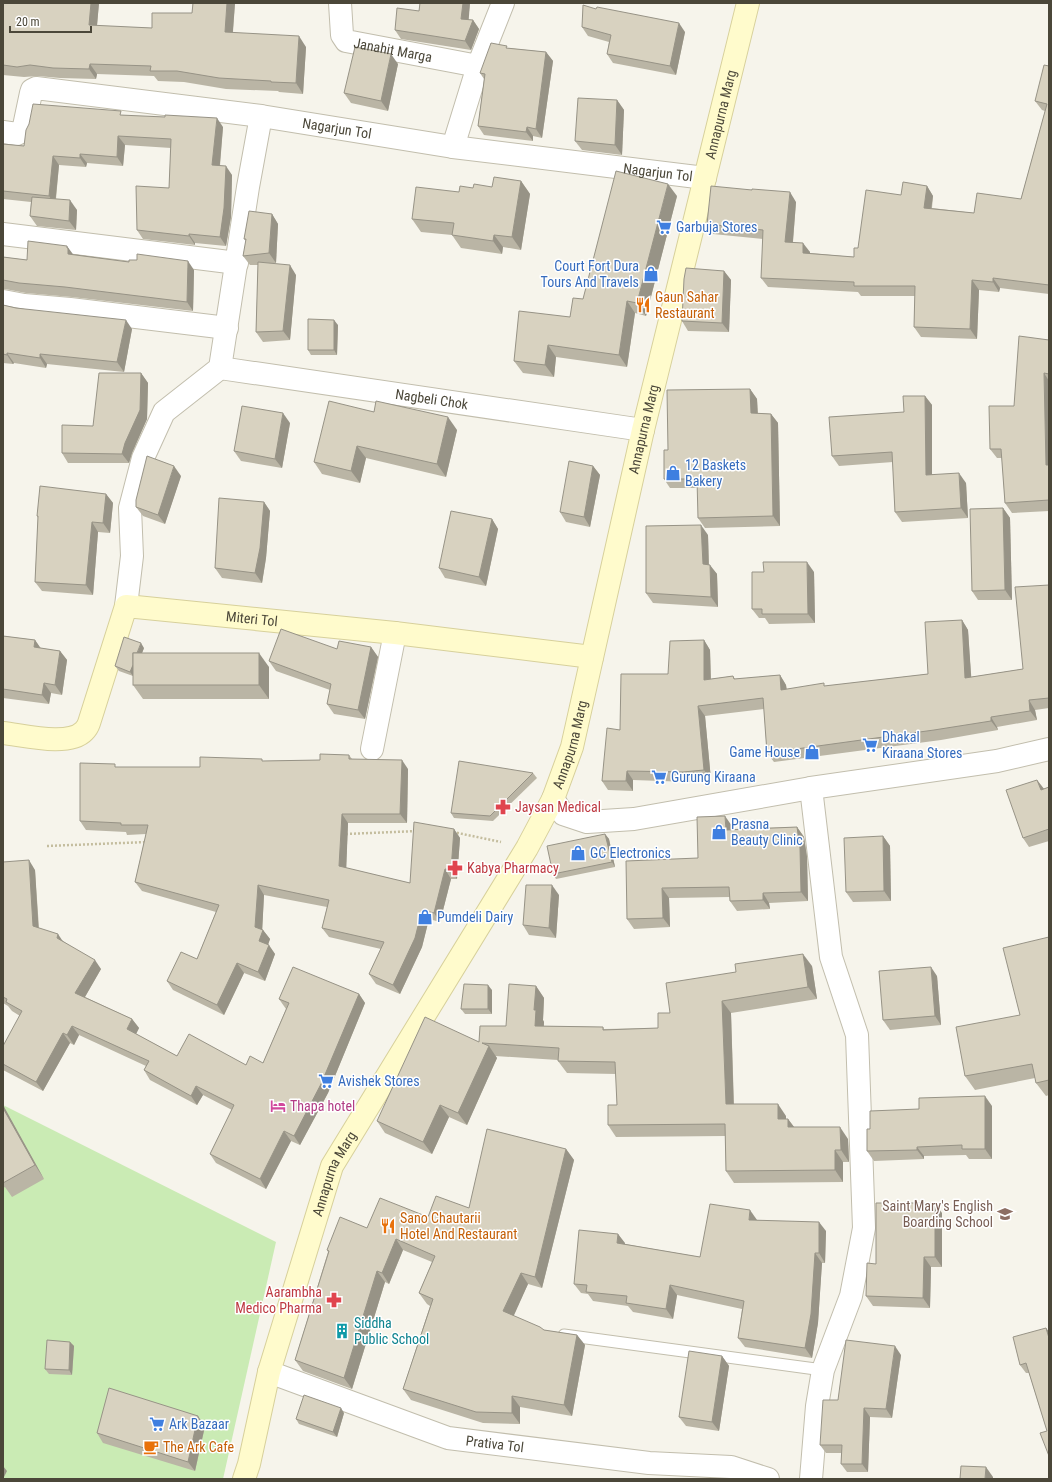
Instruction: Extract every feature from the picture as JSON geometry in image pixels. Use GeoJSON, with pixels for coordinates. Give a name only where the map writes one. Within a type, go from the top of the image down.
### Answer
{"type":"FeatureCollection","features":[{"type":"Feature","properties":{"kind":"main road","name":"Annapurna Marg"},"geometry":{"type":"LineString","coordinates":[[244,1479],[249,1464],[269,1372],[332,1166],[527,848],[553,799],[572,748],[643,430],[748,3]]}},
{"type":"Feature","properties":{"kind":"main road","name":"Miteri Tol"},"geometry":{"type":"LineString","coordinates":[[126,606],[395,633],[592,657]]}},
{"type":"Feature","properties":{"kind":"main road"},"geometry":{"type":"LineString","coordinates":[[3,733],[66,739],[76,736],[84,731],[89,723],[126,606]]}},
{"type":"Feature","properties":{"kind":"street","name":"Janahit Marga"},"geometry":{"type":"LineString","coordinates":[[340,3],[342,35],[346,41],[478,66]]}},
{"type":"Feature","properties":{"kind":"street"},"geometry":{"type":"LineString","coordinates":[[453,147],[478,66],[502,3]]}},
{"type":"Feature","properties":{"kind":"street","name":"Nagarjun Tol"},"geometry":{"type":"LineString","coordinates":[[3,132],[17,134],[23,131],[31,93],[32,90],[36,88],[261,116],[453,147],[705,178]]}},
{"type":"Feature","properties":{"kind":"street"},"geometry":{"type":"LineString","coordinates":[[126,606],[132,556],[130,508],[142,458],[164,412],[220,368],[261,116]]}},
{"type":"Feature","properties":{"kind":"street"},"geometry":{"type":"LineString","coordinates":[[3,234],[237,263]]}},
{"type":"Feature","properties":{"kind":"street"},"geometry":{"type":"LineString","coordinates":[[3,301],[24,305],[70,309],[227,328]]}},
{"type":"Feature","properties":{"kind":"street","name":"Nagbeli Chok"},"geometry":{"type":"LineString","coordinates":[[220,368],[643,430]]}},
{"type":"Feature","properties":{"kind":"street"},"geometry":{"type":"LineString","coordinates":[[372,749],[395,633]]}},
{"type":"Feature","properties":{"kind":"street"},"geometry":{"type":"LineString","coordinates":[[553,799],[563,814],[587,822],[634,818],[811,788],[997,761],[1049,749]]}},
{"type":"Feature","properties":{"kind":"street"},"geometry":{"type":"LineString","coordinates":[[811,788],[831,958],[857,1035],[864,1228],[851,1296],[823,1370],[817,1406],[811,1479]]}},
{"type":"Feature","properties":{"kind":"street","name":"Prativa Tol"},"geometry":{"type":"LineString","coordinates":[[269,1372],[448,1438],[768,1479]]}},
{"type":"Feature","properties":{"kind":"lane"},"geometry":{"type":"LineString","coordinates":[[553,1334],[823,1370]]}},
{"type":"Feature","properties":{"kind":"path"},"geometry":{"type":"LineString","coordinates":[[341,834],[421,831]]}},
{"type":"Feature","properties":{"kind":"path"},"geometry":{"type":"LineString","coordinates":[[452,831],[527,848]]}},
{"type":"Feature","properties":{"kind":"path"},"geometry":{"type":"LineString","coordinates":[[47,846],[151,842]]}},
{"type":"Feature","properties":{"kind":"green space"},"geometry":{"type":"Polygon","coordinates":[[[3,1105],[276,1242],[223,1479],[3,1479],[3,1105]]]}},
{"type":"Feature","properties":{"kind":"building"},"geometry":{"type":"Polygon","coordinates":[[[3,3],[91,3],[89,25],[152,28],[152,13],[192,13],[193,3],[227,3],[225,32],[299,36],[296,83],[219,78],[177,71],[150,71],[151,66],[90,64],[89,69],[53,68],[30,65],[17,67],[3,65],[3,3]]]}},
{"type":"Feature","properties":{"kind":"building"},"geometry":{"type":"Polygon","coordinates":[[[420,3],[463,3],[461,19],[473,20],[465,41],[395,30],[397,8],[419,11],[420,3]]]}},
{"type":"Feature","properties":{"kind":"building"},"geometry":{"type":"Polygon","coordinates":[[[583,5],[596,9],[597,7],[679,23],[670,66],[607,54],[611,35],[582,27],[583,5]]]}},
{"type":"Feature","properties":{"kind":"building"},"geometry":{"type":"Polygon","coordinates":[[[491,43],[507,46],[506,48],[546,52],[536,129],[527,127],[526,132],[478,126],[485,74],[480,73],[491,43]]]}},
{"type":"Feature","properties":{"kind":"building"},"geometry":{"type":"Polygon","coordinates":[[[355,47],[391,54],[381,101],[344,93],[355,47]]]}},
{"type":"Feature","properties":{"kind":"building"},"geometry":{"type":"Polygon","coordinates":[[[1044,65],[1049,66],[1049,285],[993,278],[993,282],[972,280],[970,329],[914,327],[915,286],[854,286],[854,282],[761,278],[763,230],[707,224],[711,186],[790,192],[785,242],[803,243],[803,253],[854,257],[854,248],[858,248],[866,190],[901,195],[903,182],[927,186],[924,208],[974,213],[977,193],[1021,199],[1047,104],[1035,101],[1044,65]]]}},
{"type":"Feature","properties":{"kind":"building"},"geometry":{"type":"Polygon","coordinates":[[[578,98],[617,100],[615,145],[575,141],[578,98]]]}},
{"type":"Feature","properties":{"kind":"building"},"geometry":{"type":"Polygon","coordinates":[[[33,104],[121,111],[120,115],[165,117],[165,115],[217,118],[212,165],[226,166],[224,208],[220,237],[189,234],[189,236],[137,230],[136,186],[169,188],[171,139],[118,136],[117,157],[80,154],[80,158],[53,156],[49,196],[3,191],[3,144],[24,146],[26,130],[29,124],[33,104]]]}},
{"type":"Feature","properties":{"kind":"building"},"geometry":{"type":"Polygon","coordinates":[[[616,171],[668,184],[637,303],[627,301],[619,355],[548,345],[545,365],[514,361],[519,311],[570,317],[573,298],[583,299],[616,171]]]}},
{"type":"Feature","properties":{"kind":"building"},"geometry":{"type":"Polygon","coordinates":[[[494,177],[521,181],[512,237],[494,235],[493,241],[452,235],[454,223],[412,219],[416,187],[459,192],[460,186],[473,188],[474,184],[492,187],[494,177]]]}},
{"type":"Feature","properties":{"kind":"building"},"geometry":{"type":"Polygon","coordinates":[[[32,197],[70,200],[69,221],[30,216],[32,197]]]}},
{"type":"Feature","properties":{"kind":"building"},"geometry":{"type":"Polygon","coordinates":[[[249,211],[272,214],[269,253],[243,256],[246,239],[244,239],[249,211]]]}},
{"type":"Feature","properties":{"kind":"building"},"geometry":{"type":"Polygon","coordinates":[[[28,241],[67,246],[68,254],[129,262],[129,260],[137,260],[137,254],[188,261],[187,302],[3,280],[3,257],[27,260],[28,241]]]}},
{"type":"Feature","properties":{"kind":"building"},"geometry":{"type":"Polygon","coordinates":[[[258,262],[290,265],[283,331],[256,332],[258,262]]]}},
{"type":"Feature","properties":{"kind":"building"},"geometry":{"type":"Polygon","coordinates":[[[686,268],[724,271],[722,323],[682,321],[686,268]]]}},
{"type":"Feature","properties":{"kind":"building"},"geometry":{"type":"Polygon","coordinates":[[[3,305],[16,308],[126,320],[117,362],[40,354],[40,358],[7,353],[7,355],[3,354],[3,305]]]}},
{"type":"Feature","properties":{"kind":"building"},"geometry":{"type":"Polygon","coordinates":[[[308,319],[334,320],[334,350],[308,350],[308,319]]]}},
{"type":"Feature","properties":{"kind":"building"},"geometry":{"type":"Polygon","coordinates":[[[1019,336],[1049,340],[1049,374],[1044,373],[1046,465],[1049,465],[1049,500],[1005,503],[1001,449],[990,449],[989,406],[1014,406],[1019,336]]]}},
{"type":"Feature","properties":{"kind":"building"},"geometry":{"type":"Polygon","coordinates":[[[99,373],[141,373],[140,410],[125,443],[122,454],[62,453],[62,425],[93,426],[99,373]]]}},
{"type":"Feature","properties":{"kind":"building"},"geometry":{"type":"Polygon","coordinates":[[[750,389],[751,413],[771,414],[773,516],[698,518],[697,479],[664,479],[664,450],[668,450],[667,390],[750,389]]]}},
{"type":"Feature","properties":{"kind":"building"},"geometry":{"type":"Polygon","coordinates":[[[903,396],[925,396],[926,475],[959,473],[961,508],[895,512],[892,452],[832,456],[829,417],[904,412],[903,396]]]}},
{"type":"Feature","properties":{"kind":"building"},"geometry":{"type":"Polygon","coordinates":[[[329,401],[374,412],[376,401],[448,417],[437,464],[357,446],[351,471],[314,462],[329,401]]]}},
{"type":"Feature","properties":{"kind":"building"},"geometry":{"type":"Polygon","coordinates":[[[242,406],[283,413],[275,459],[234,451],[242,406]]]}},
{"type":"Feature","properties":{"kind":"building"},"geometry":{"type":"Polygon","coordinates":[[[147,456],[174,466],[158,515],[136,507],[136,500],[147,456]]]}},
{"type":"Feature","properties":{"kind":"building"},"geometry":{"type":"Polygon","coordinates":[[[569,461],[593,466],[584,517],[560,512],[569,461]]]}},
{"type":"Feature","properties":{"kind":"building"},"geometry":{"type":"Polygon","coordinates":[[[40,486],[106,494],[103,523],[92,522],[86,585],[35,582],[37,516],[40,486]]]}},
{"type":"Feature","properties":{"kind":"building"},"geometry":{"type":"Polygon","coordinates":[[[219,498],[264,502],[260,548],[255,573],[215,568],[219,498]]]}},
{"type":"Feature","properties":{"kind":"building"},"geometry":{"type":"Polygon","coordinates":[[[1003,508],[1005,590],[972,591],[970,509],[1003,508]]]}},
{"type":"Feature","properties":{"kind":"building"},"geometry":{"type":"Polygon","coordinates":[[[451,511],[492,519],[479,577],[439,568],[451,511]]]}},
{"type":"Feature","properties":{"kind":"building"},"geometry":{"type":"Polygon","coordinates":[[[701,525],[703,564],[710,565],[711,597],[646,593],[646,526],[701,525]]]}},
{"type":"Feature","properties":{"kind":"building"},"geometry":{"type":"Polygon","coordinates":[[[763,562],[807,562],[808,614],[762,614],[762,609],[752,609],[752,572],[764,572],[763,562]]]}},
{"type":"Feature","properties":{"kind":"building"},"geometry":{"type":"Polygon","coordinates":[[[1049,585],[1049,698],[1029,700],[1030,711],[991,717],[991,721],[767,753],[763,698],[698,706],[704,770],[683,772],[627,771],[626,781],[602,781],[607,728],[620,730],[621,674],[668,674],[670,641],[704,640],[704,680],[733,676],[734,679],[780,675],[781,690],[824,683],[824,686],[928,674],[925,622],[962,620],[965,678],[1023,669],[1015,587],[1049,585]]]}},
{"type":"Feature","properties":{"kind":"building"},"geometry":{"type":"Polygon","coordinates":[[[281,629],[337,649],[339,641],[371,647],[358,710],[327,704],[331,684],[269,661],[281,629]]]}},
{"type":"Feature","properties":{"kind":"building"},"geometry":{"type":"Polygon","coordinates":[[[3,636],[35,640],[34,647],[60,651],[55,685],[44,683],[42,695],[3,689],[3,636]]]}},
{"type":"Feature","properties":{"kind":"building"},"geometry":{"type":"Polygon","coordinates":[[[124,637],[141,643],[137,653],[133,653],[133,665],[130,672],[115,666],[124,637]]]}},
{"type":"Feature","properties":{"kind":"building"},"geometry":{"type":"Polygon","coordinates":[[[133,653],[259,653],[259,685],[133,685],[133,653]]]}},
{"type":"Feature","properties":{"kind":"building"},"geometry":{"type":"Polygon","coordinates":[[[320,754],[349,755],[349,759],[402,760],[400,814],[342,814],[339,866],[410,883],[414,822],[454,829],[451,870],[445,869],[434,913],[422,910],[415,938],[393,985],[369,974],[384,942],[322,928],[329,900],[258,885],[255,927],[263,930],[259,941],[269,945],[258,972],[237,963],[217,1005],[167,981],[181,952],[197,959],[219,905],[135,882],[148,825],[121,825],[121,823],[80,821],[80,763],[115,764],[115,767],[200,767],[200,757],[262,759],[262,761],[320,760],[320,754]]]}},
{"type":"Feature","properties":{"kind":"building"},"geometry":{"type":"Polygon","coordinates":[[[459,761],[533,773],[490,816],[451,813],[459,761]]]}},
{"type":"Feature","properties":{"kind":"building"},"geometry":{"type":"Polygon","coordinates":[[[1037,780],[1041,790],[1049,787],[1049,829],[1023,838],[1006,790],[1037,780]]]}},
{"type":"Feature","properties":{"kind":"building"},"geometry":{"type":"Polygon","coordinates":[[[725,816],[726,830],[797,827],[800,848],[801,892],[763,893],[763,900],[730,901],[729,887],[662,888],[663,918],[627,919],[626,861],[698,858],[697,817],[725,816]]]}},
{"type":"Feature","properties":{"kind":"building"},"geometry":{"type":"Polygon","coordinates":[[[605,834],[612,862],[553,874],[547,846],[605,834]]]}},
{"type":"Feature","properties":{"kind":"building"},"geometry":{"type":"Polygon","coordinates":[[[883,836],[884,891],[846,892],[844,838],[883,836]]]}},
{"type":"Feature","properties":{"kind":"building"},"geometry":{"type":"Polygon","coordinates":[[[29,860],[33,926],[58,934],[57,938],[95,960],[75,993],[132,1019],[127,1029],[177,1056],[189,1034],[246,1065],[250,1056],[263,1063],[289,1003],[279,999],[293,967],[359,994],[321,1084],[294,1136],[284,1131],[260,1179],[210,1154],[234,1105],[196,1086],[191,1096],[144,1070],[149,1061],[72,1026],[67,1035],[63,1033],[36,1082],[3,1064],[3,1046],[22,1011],[6,1002],[7,999],[3,997],[3,862],[29,860]]]}},
{"type":"Feature","properties":{"kind":"building"},"geometry":{"type":"Polygon","coordinates":[[[526,885],[552,885],[549,928],[523,925],[526,885]]]}},
{"type":"Feature","properties":{"kind":"building"},"geometry":{"type":"Polygon","coordinates":[[[1049,937],[1049,1080],[1036,1083],[1032,1064],[965,1076],[956,1027],[1020,1015],[1003,948],[1049,937]]]}},
{"type":"Feature","properties":{"kind":"building"},"geometry":{"type":"Polygon","coordinates":[[[803,954],[808,987],[722,1001],[726,1104],[778,1104],[778,1119],[788,1119],[788,1127],[840,1127],[841,1150],[835,1150],[835,1170],[726,1171],[725,1124],[608,1125],[608,1105],[617,1105],[615,1062],[558,1061],[559,1048],[482,1043],[489,1046],[458,1113],[440,1105],[423,1142],[377,1121],[425,1017],[479,1042],[480,1026],[506,1026],[509,984],[536,986],[534,1010],[536,1010],[535,1026],[603,1027],[603,1030],[658,1028],[658,1013],[670,1013],[666,983],[736,972],[735,964],[803,954]]]}},
{"type":"Feature","properties":{"kind":"building"},"geometry":{"type":"Polygon","coordinates":[[[931,967],[935,1016],[883,1020],[879,971],[931,967]]]}},
{"type":"Feature","properties":{"kind":"building"},"geometry":{"type":"Polygon","coordinates":[[[464,984],[488,985],[488,1009],[461,1009],[464,984]]]}},
{"type":"Feature","properties":{"kind":"building"},"geometry":{"type":"Polygon","coordinates":[[[985,1096],[985,1149],[962,1149],[962,1145],[917,1147],[917,1150],[867,1151],[867,1129],[870,1129],[870,1111],[919,1109],[919,1098],[985,1096]]]}},
{"type":"Feature","properties":{"kind":"building"},"geometry":{"type":"Polygon","coordinates":[[[3,1108],[35,1165],[3,1183],[3,1108]]]}},
{"type":"Feature","properties":{"kind":"building"},"geometry":{"type":"Polygon","coordinates":[[[487,1129],[566,1149],[535,1277],[521,1273],[503,1311],[544,1330],[577,1335],[564,1405],[512,1396],[512,1413],[476,1412],[403,1389],[433,1299],[419,1293],[435,1256],[396,1239],[382,1273],[377,1271],[344,1378],[295,1360],[329,1251],[327,1250],[340,1217],[367,1228],[380,1198],[428,1217],[436,1196],[469,1208],[487,1129]]]}},
{"type":"Feature","properties":{"kind":"building"},"geometry":{"type":"Polygon","coordinates":[[[876,1203],[935,1203],[935,1257],[924,1257],[923,1298],[866,1296],[867,1263],[876,1264],[876,1203]]]}},
{"type":"Feature","properties":{"kind":"building"},"geometry":{"type":"Polygon","coordinates":[[[710,1204],[750,1210],[749,1220],[819,1222],[819,1253],[815,1253],[811,1314],[805,1348],[738,1338],[744,1301],[670,1285],[666,1309],[626,1303],[627,1296],[586,1292],[587,1285],[574,1284],[579,1230],[618,1234],[617,1243],[700,1257],[710,1204]]]}},
{"type":"Feature","properties":{"kind":"building"},"geometry":{"type":"Polygon","coordinates":[[[1046,1328],[1049,1338],[1049,1456],[1040,1433],[1047,1431],[1026,1363],[1020,1365],[1013,1337],[1046,1328]]]}},
{"type":"Feature","properties":{"kind":"building"},"geometry":{"type":"Polygon","coordinates":[[[47,1340],[70,1342],[69,1370],[45,1369],[47,1340]]]}},
{"type":"Feature","properties":{"kind":"building"},"geometry":{"type":"Polygon","coordinates":[[[846,1340],[895,1346],[886,1409],[864,1408],[862,1464],[841,1464],[842,1445],[820,1445],[823,1400],[838,1400],[846,1340]]]}},
{"type":"Feature","properties":{"kind":"building"},"geometry":{"type":"Polygon","coordinates":[[[689,1351],[722,1356],[712,1422],[679,1417],[689,1351]]]}},
{"type":"Feature","properties":{"kind":"building"},"geometry":{"type":"Polygon","coordinates":[[[109,1388],[198,1416],[188,1462],[97,1433],[109,1388]]]}},
{"type":"Feature","properties":{"kind":"building"},"geometry":{"type":"Polygon","coordinates":[[[304,1395],[341,1408],[333,1432],[296,1419],[304,1395]]]}},
{"type":"Feature","properties":{"kind":"building"},"geometry":{"type":"Polygon","coordinates":[[[961,1466],[986,1467],[985,1479],[960,1479],[961,1466]]]}},
{"type":"Feature","properties":{"kind":"place","name":"Garbuja Stores"},"geometry":{"type":"Point","coordinates":[664,227]}},
{"type":"Feature","properties":{"kind":"place","name":"Court Fort Dura Tours And Travels"},"geometry":{"type":"Point","coordinates":[651,274]}},
{"type":"Feature","properties":{"kind":"place","name":"Gaun Sahar Restaurant"},"geometry":{"type":"Point","coordinates":[643,305]}},
{"type":"Feature","properties":{"kind":"place","name":"12 Baskets Bakery"},"geometry":{"type":"Point","coordinates":[673,473]}},
{"type":"Feature","properties":{"kind":"place","name":"Dhakal Kiraana Stores"},"geometry":{"type":"Point","coordinates":[870,745]}},
{"type":"Feature","properties":{"kind":"place","name":"Game House"},"geometry":{"type":"Point","coordinates":[812,752]}},
{"type":"Feature","properties":{"kind":"place","name":"Gurung Kiraana"},"geometry":{"type":"Point","coordinates":[659,777]}},
{"type":"Feature","properties":{"kind":"place","name":"Jaysan Medical"},"geometry":{"type":"Point","coordinates":[503,807]}},
{"type":"Feature","properties":{"kind":"place","name":"Prasna Beauty Clinic"},"geometry":{"type":"Point","coordinates":[719,832]}},
{"type":"Feature","properties":{"kind":"place","name":"GC Electronics"},"geometry":{"type":"Point","coordinates":[578,853]}},
{"type":"Feature","properties":{"kind":"place","name":"Kabya Pharmacy"},"geometry":{"type":"Point","coordinates":[455,868]}},
{"type":"Feature","properties":{"kind":"place","name":"Pumdeli Dairy"},"geometry":{"type":"Point","coordinates":[425,917]}},
{"type":"Feature","properties":{"kind":"place","name":"Avishek Stores"},"geometry":{"type":"Point","coordinates":[326,1081]}},
{"type":"Feature","properties":{"kind":"place","name":"Thapa hotel"},"geometry":{"type":"Point","coordinates":[278,1106]}},
{"type":"Feature","properties":{"kind":"place","name":"Saint Mary's English Boarding School"},"geometry":{"type":"Point","coordinates":[1005,1214]}},
{"type":"Feature","properties":{"kind":"place","name":"Sano Chautarii Hotel And Restaurant"},"geometry":{"type":"Point","coordinates":[388,1226]}},
{"type":"Feature","properties":{"kind":"place","name":"Aarambha Medico Pharma"},"geometry":{"type":"Point","coordinates":[334,1300]}},
{"type":"Feature","properties":{"kind":"place","name":"Siddha Public School"},"geometry":{"type":"Point","coordinates":[342,1331]}},
{"type":"Feature","properties":{"kind":"place","name":"Ark Bazaar"},"geometry":{"type":"Point","coordinates":[157,1424]}},
{"type":"Feature","properties":{"kind":"place","name":"The Ark Cafe"},"geometry":{"type":"Point","coordinates":[151,1447]}}]}
